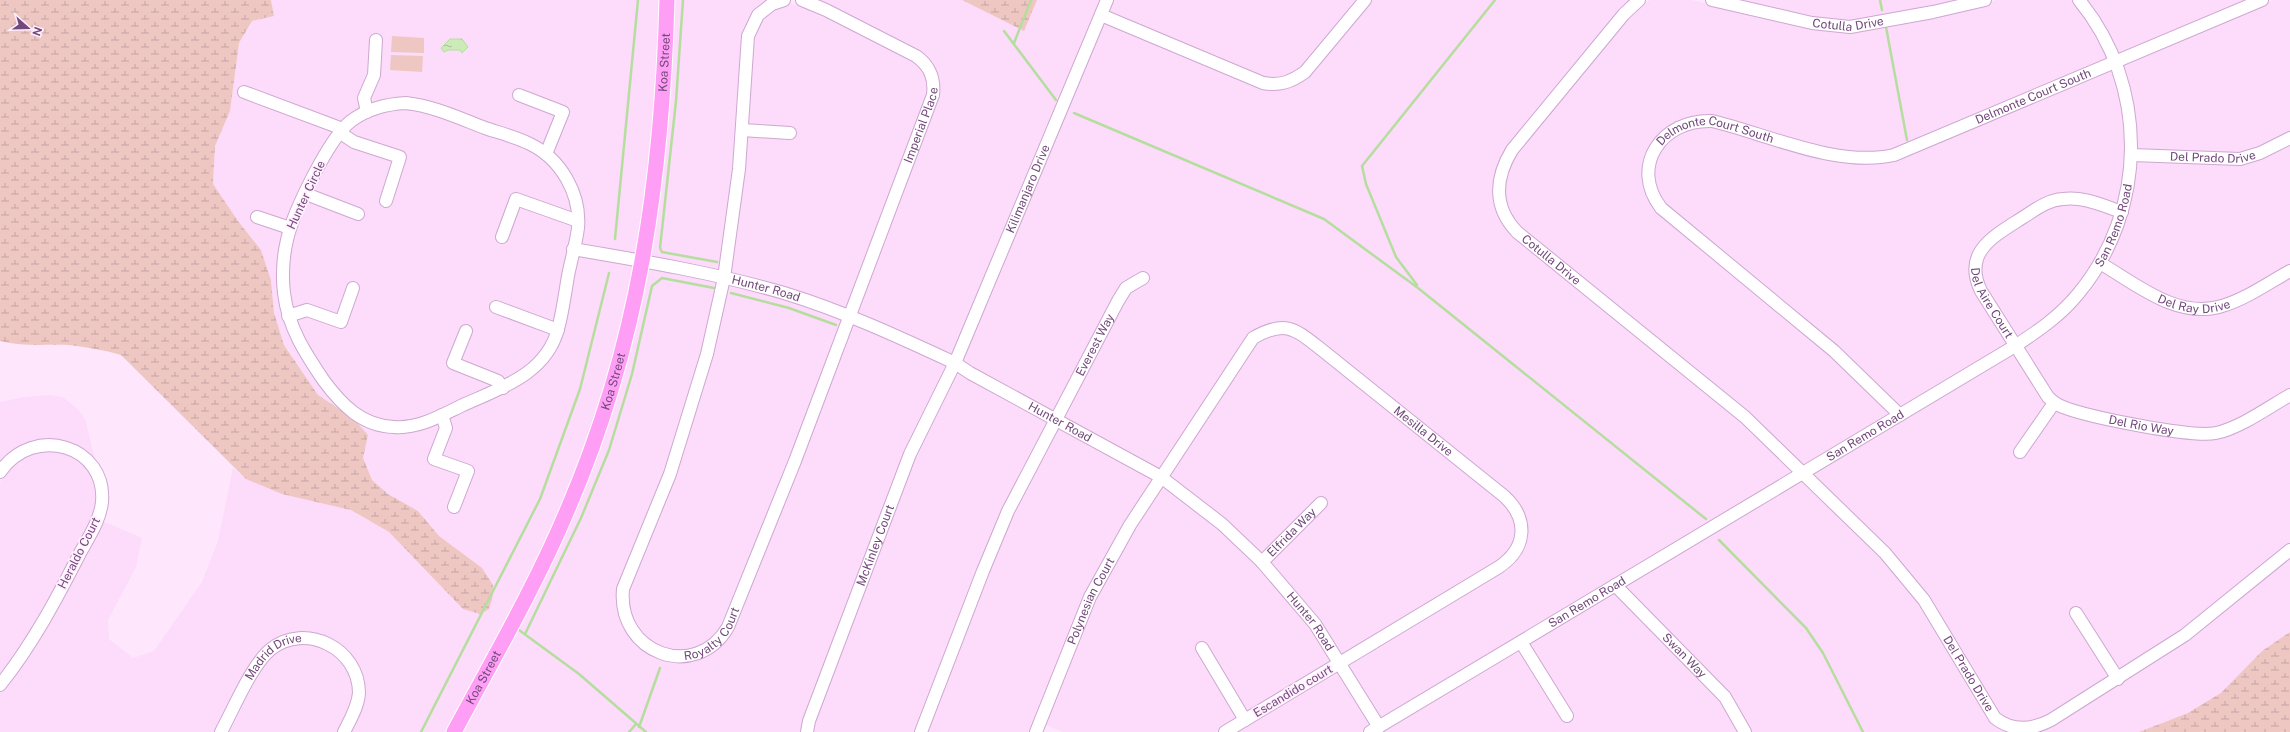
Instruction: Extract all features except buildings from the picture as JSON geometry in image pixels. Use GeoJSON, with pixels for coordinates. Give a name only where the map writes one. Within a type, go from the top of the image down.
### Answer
{"type":"FeatureCollection","features":[{"type":"Feature","properties":{"kind":"main road","name":"Koa Street"},"geometry":{"type":"LineString","coordinates":[[454,732],[535,579],[567,510],[614,381],[643,260],[659,150],[667,0]]}},
{"type":"Feature","properties":{"kind":"street"},"geometry":{"type":"LineString","coordinates":[[724,278],[742,130],[746,48],[750,29],[762,12],[772,4],[784,0]]}},
{"type":"Feature","properties":{"kind":"street","name":"Imperial Place"},"geometry":{"type":"LineString","coordinates":[[802,0],[826,10],[913,54],[928,67],[933,80],[931,103],[849,316]]}},
{"type":"Feature","properties":{"kind":"street","name":"Kilimanjaro Drive"},"geometry":{"type":"LineString","coordinates":[[955,363],[1107,0]]}},
{"type":"Feature","properties":{"kind":"street"},"geometry":{"type":"LineString","coordinates":[[1101,16],[1263,83],[1279,85],[1296,79],[1304,72],[1365,0]]}},
{"type":"Feature","properties":{"kind":"street","name":"Cotulla Drive"},"geometry":{"type":"LineString","coordinates":[[1639,0],[1624,14],[1512,150],[1500,173],[1498,183],[1499,200],[1504,214],[1517,232],[1745,417],[1803,473]]}},
{"type":"Feature","properties":{"kind":"street","name":"Cotulla Drive"},"geometry":{"type":"LineString","coordinates":[[1712,0],[1812,23],[1850,27],[1917,15],[1985,0]]}},
{"type":"Feature","properties":{"kind":"street","name":"San Remo Road"},"geometry":{"type":"LineString","coordinates":[[1375,729],[2015,346],[2060,313],[2078,294],[2100,263],[2110,243],[2122,212],[2129,182],[2132,155],[2129,110],[2124,87],[2116,63],[2100,29],[2079,0]]}},
{"type":"Feature","properties":{"kind":"street","name":"Delmonte Court South"},"geometry":{"type":"LineString","coordinates":[[1900,415],[1825,343],[1664,212],[1653,196],[1649,183],[1649,167],[1656,147],[1677,127],[1693,121],[1712,121],[1832,154],[1860,159],[1882,158],[1905,151],[2262,0]]}},
{"type":"Feature","properties":{"kind":"street"},"geometry":{"type":"LineString","coordinates":[[367,112],[364,98],[374,75],[376,40]]}},
{"type":"Feature","properties":{"kind":"street"},"geometry":{"type":"LineString","coordinates":[[244,92],[341,131],[354,142],[400,157],[386,201]]}},
{"type":"Feature","properties":{"kind":"street"},"geometry":{"type":"LineString","coordinates":[[519,95],[563,112],[546,154]]}},
{"type":"Feature","properties":{"kind":"street","name":"Hunter Circle"},"geometry":{"type":"LineString","coordinates":[[398,103],[422,106],[523,141],[546,154],[559,166],[570,184],[576,202],[578,221],[574,249],[558,330],[551,346],[535,366],[522,378],[503,388],[420,424],[394,427],[371,422],[354,414],[336,397],[306,355],[295,335],[288,316],[283,290],[283,269],[290,228],[306,194],[328,150],[341,131],[367,112],[383,106],[398,103]]}},
{"type":"Feature","properties":{"kind":"street"},"geometry":{"type":"LineString","coordinates":[[742,130],[790,133]]}},
{"type":"Feature","properties":{"kind":"street","name":"Del Prado Drive"},"geometry":{"type":"LineString","coordinates":[[2132,155],[2240,159],[2260,153],[2290,138]]}},
{"type":"Feature","properties":{"kind":"street"},"geometry":{"type":"LineString","coordinates":[[306,194],[358,214]]}},
{"type":"Feature","properties":{"kind":"street"},"geometry":{"type":"LineString","coordinates":[[502,237],[516,199],[578,221]]}},
{"type":"Feature","properties":{"kind":"street","name":"Del Aire Court"},"geometry":{"type":"LineString","coordinates":[[2015,346],[1981,291],[1976,278],[1977,259],[1985,244],[1994,236],[2044,204],[2057,200],[2082,200],[2122,212]]}},
{"type":"Feature","properties":{"kind":"street"},"geometry":{"type":"LineString","coordinates":[[257,217],[290,228]]}},
{"type":"Feature","properties":{"kind":"street"},"geometry":{"type":"LineString","coordinates":[[574,249],[643,260]]}},
{"type":"Feature","properties":{"kind":"street","name":"Hunter Road"},"geometry":{"type":"LineString","coordinates":[[643,260],[724,278],[786,294],[849,316],[955,363],[970,373],[1161,477],[1202,508],[1262,562],[1315,624],[1340,663],[1375,729]]}},
{"type":"Feature","properties":{"kind":"street","name":"Del Ray Drive"},"geometry":{"type":"LineString","coordinates":[[2100,263],[2169,303],[2194,310],[2214,309],[2233,302],[2290,271]]}},
{"type":"Feature","properties":{"kind":"street","name":"Royalty Court"},"geometry":{"type":"LineString","coordinates":[[724,278],[707,354],[682,438],[623,589],[622,609],[629,628],[642,643],[657,652],[675,656],[693,654],[714,643],[728,627],[795,461],[849,316]]}},
{"type":"Feature","properties":{"kind":"street","name":"Everest Way"},"geometry":{"type":"LineString","coordinates":[[1055,419],[1126,288],[1142,278]]}},
{"type":"Feature","properties":{"kind":"street"},"geometry":{"type":"LineString","coordinates":[[288,316],[307,310],[341,322],[354,288]]}},
{"type":"Feature","properties":{"kind":"street"},"geometry":{"type":"LineString","coordinates":[[496,307],[558,330]]}},
{"type":"Feature","properties":{"kind":"street","name":"Mesilla Drive"},"geometry":{"type":"LineString","coordinates":[[1161,477],[1253,338],[1270,328],[1286,327],[1301,334],[1322,350],[1512,503],[1519,515],[1521,535],[1516,550],[1507,562],[1340,663]]}},
{"type":"Feature","properties":{"kind":"street"},"geometry":{"type":"LineString","coordinates":[[466,331],[453,363],[498,381],[503,388]]}},
{"type":"Feature","properties":{"kind":"street","name":"Del Rio Way"},"geometry":{"type":"LineString","coordinates":[[2015,346],[2042,390],[2054,403],[2087,415],[2188,433],[2207,434],[2231,428],[2290,395]]}},
{"type":"Feature","properties":{"kind":"street","name":"McKinley Court"},"geometry":{"type":"LineString","coordinates":[[807,732],[808,721],[910,454],[955,363]]}},
{"type":"Feature","properties":{"kind":"street"},"geometry":{"type":"LineString","coordinates":[[2020,452],[2054,403]]}},
{"type":"Feature","properties":{"kind":"street"},"geometry":{"type":"LineString","coordinates":[[442,415],[446,428],[434,458],[468,471],[454,507]]}},
{"type":"Feature","properties":{"kind":"street"},"geometry":{"type":"LineString","coordinates":[[921,732],[1006,518],[1055,419]]}},
{"type":"Feature","properties":{"kind":"street","name":"Heraldo Court"},"geometry":{"type":"LineString","coordinates":[[0,472],[15,455],[28,448],[49,444],[64,447],[81,456],[94,471],[100,485],[102,501],[96,522],[61,589],[17,664],[0,685]]}},
{"type":"Feature","properties":{"kind":"street","name":"Del Prado Drive"},"geometry":{"type":"LineString","coordinates":[[1803,473],[1885,552],[1912,583],[1924,600],[1987,707],[2000,722],[2022,729],[2037,727],[2057,717],[2185,635],[2290,550]]}},
{"type":"Feature","properties":{"kind":"street","name":"Polynesian Court"},"geometry":{"type":"LineString","coordinates":[[1041,731],[1090,597],[1130,525],[1161,477]]}},
{"type":"Feature","properties":{"kind":"street","name":"Elfrida Way"},"geometry":{"type":"LineString","coordinates":[[1262,562],[1321,503]]}},
{"type":"Feature","properties":{"kind":"street","name":"Swan Way"},"geometry":{"type":"LineString","coordinates":[[1615,586],[1725,697],[1745,732]]}},
{"type":"Feature","properties":{"kind":"street"},"geometry":{"type":"LineString","coordinates":[[2076,613],[2118,678]]}},
{"type":"Feature","properties":{"kind":"street","name":"Madrid Drive"},"geometry":{"type":"LineString","coordinates":[[221,732],[264,655],[280,643],[302,638],[317,640],[332,646],[346,658],[353,668],[359,694],[355,709],[344,732]]}},
{"type":"Feature","properties":{"kind":"street"},"geometry":{"type":"LineString","coordinates":[[1522,642],[1567,716]]}},
{"type":"Feature","properties":{"kind":"street"},"geometry":{"type":"LineString","coordinates":[[1202,648],[1245,720]]}},
{"type":"Feature","properties":{"kind":"street","name":"Escandido court"},"geometry":{"type":"LineString","coordinates":[[1225,732],[1340,663]]}},
{"type":"Feature","properties":{"kind":"shaded area"},"geometry":{"type":"Polygon","coordinates":[[[271,0],[662,0],[656,117],[639,255],[580,245],[584,219],[553,153],[564,108],[516,89],[513,98],[556,115],[544,146],[424,101],[371,105],[370,99],[379,76],[382,37],[372,35],[369,74],[361,109],[341,123],[241,86],[238,94],[334,131],[323,148],[286,222],[254,211],[251,220],[283,231],[281,313],[291,337],[302,357],[342,410],[318,395],[284,344],[274,313],[271,280],[261,250],[238,221],[213,184],[215,146],[230,111],[239,43],[252,21],[274,16],[271,0]]]}},
{"type":"Feature","properties":{"kind":"shaded area"},"geometry":{"type":"Polygon","coordinates":[[[672,0],[770,0],[754,12],[743,35],[733,168],[719,272],[649,257],[672,0]]]}},
{"type":"Feature","properties":{"kind":"shaded area"},"geometry":{"type":"Polygon","coordinates":[[[815,0],[962,0],[1024,31],[1037,0],[1101,0],[952,357],[855,314],[936,105],[938,96],[937,73],[815,0]]]}},
{"type":"Feature","properties":{"kind":"shaded area"},"geometry":{"type":"Polygon","coordinates":[[[1113,0],[1358,0],[1301,68],[1286,78],[1265,78],[1108,13],[1113,0]]]}},
{"type":"Feature","properties":{"kind":"shaded area"},"geometry":{"type":"Polygon","coordinates":[[[1372,0],[1631,0],[1508,147],[1501,158],[1493,182],[1494,200],[1499,215],[1741,420],[1795,472],[1381,720],[1347,665],[1510,566],[1521,552],[1525,544],[1524,513],[1515,500],[1285,323],[1267,324],[1249,335],[1159,470],[1062,418],[1130,292],[1150,279],[1144,271],[1123,284],[1113,299],[1053,412],[962,362],[1104,22],[1261,87],[1309,75],[1372,0]]]}},
{"type":"Feature","properties":{"kind":"shaded area"},"geometry":{"type":"Polygon","coordinates":[[[1650,0],[1691,0],[1812,27],[1934,17],[1977,8],[1996,0],[2073,0],[2085,14],[2110,60],[1902,147],[1880,153],[1833,150],[1723,119],[1702,116],[1691,117],[1673,123],[1658,136],[1652,145],[1646,190],[1818,343],[1892,414],[1804,467],[1515,223],[1504,199],[1505,175],[1516,153],[1629,17],[1641,5],[1650,0]]]}},
{"type":"Feature","properties":{"kind":"shaded area"},"geometry":{"type":"Polygon","coordinates":[[[1734,0],[1968,0],[1849,22],[1822,20],[1734,0]]]}},
{"type":"Feature","properties":{"kind":"shaded area"},"geometry":{"type":"Polygon","coordinates":[[[2086,0],[2250,0],[2119,56],[2099,19],[2086,0]]]}},
{"type":"Feature","properties":{"kind":"shaded area"},"geometry":{"type":"Polygon","coordinates":[[[2273,0],[2290,0],[2290,133],[2258,149],[2239,154],[2137,151],[2134,110],[2123,65],[2273,0]]]}},
{"type":"Feature","properties":{"kind":"shaded area"},"geometry":{"type":"Polygon","coordinates":[[[788,4],[804,5],[906,55],[924,69],[929,87],[926,101],[845,310],[730,275],[747,135],[795,138],[795,129],[747,126],[753,37],[762,18],[775,9],[788,4]]]}},
{"type":"Feature","properties":{"kind":"shaded area"},"geometry":{"type":"Polygon","coordinates":[[[2113,69],[2126,123],[2126,167],[2118,206],[2064,194],[1972,257],[2008,345],[1901,409],[1665,205],[1658,194],[1654,176],[1657,158],[1666,142],[1686,129],[1711,126],[1850,163],[1872,163],[1907,156],[2113,69]]]}},
{"type":"Feature","properties":{"kind":"shaded area"},"geometry":{"type":"Polygon","coordinates":[[[406,108],[421,110],[529,149],[555,169],[569,194],[572,214],[511,197],[496,239],[506,243],[519,205],[573,224],[554,323],[493,300],[490,309],[551,332],[541,351],[531,363],[505,381],[460,360],[472,328],[463,324],[448,361],[495,385],[418,419],[402,422],[386,422],[363,414],[343,398],[311,353],[295,319],[307,316],[346,324],[360,286],[350,282],[337,316],[292,310],[288,290],[289,259],[292,239],[309,200],[362,220],[365,211],[313,192],[341,139],[394,160],[380,203],[390,206],[405,159],[347,132],[369,116],[385,110],[406,108]]]}},
{"type":"Feature","properties":{"kind":"shaded area"},"geometry":{"type":"Polygon","coordinates":[[[2290,144],[2290,265],[2230,298],[2204,305],[2171,298],[2107,262],[2129,209],[2137,160],[2229,164],[2290,144]]]}},
{"type":"Feature","properties":{"kind":"shaded area"},"geometry":{"type":"Polygon","coordinates":[[[2073,203],[2116,215],[2095,261],[2082,281],[2057,309],[2017,339],[1983,281],[1981,269],[1984,257],[1997,240],[2052,206],[2073,203]]]}},
{"type":"Feature","properties":{"kind":"shaded area"},"geometry":{"type":"Polygon","coordinates":[[[578,254],[637,264],[629,300],[595,422],[548,541],[448,732],[350,732],[360,671],[301,633],[243,679],[215,732],[0,732],[0,693],[21,667],[66,591],[102,521],[142,538],[136,567],[108,620],[109,639],[133,658],[154,651],[202,582],[218,541],[233,468],[246,479],[351,510],[389,532],[463,609],[488,609],[493,595],[482,569],[439,536],[418,511],[388,494],[372,480],[363,458],[368,435],[353,418],[358,422],[439,422],[440,427],[429,457],[461,473],[447,510],[457,514],[473,473],[441,456],[448,417],[519,385],[533,376],[545,364],[578,254]]]}},
{"type":"Feature","properties":{"kind":"shaded area"},"geometry":{"type":"Polygon","coordinates":[[[648,266],[718,282],[702,353],[665,472],[617,589],[617,610],[625,630],[639,646],[656,656],[717,647],[733,629],[852,322],[948,365],[802,732],[460,732],[539,582],[648,266]]]}},
{"type":"Feature","properties":{"kind":"shaded area"},"geometry":{"type":"Polygon","coordinates":[[[2102,270],[2178,311],[2194,315],[2225,311],[2290,277],[2290,390],[2233,421],[2216,428],[2188,428],[2088,410],[2065,403],[2052,394],[2022,348],[2082,297],[2102,270]]]}},
{"type":"Feature","properties":{"kind":"shaded area"},"geometry":{"type":"Polygon","coordinates":[[[728,284],[784,298],[842,319],[790,459],[723,625],[711,639],[697,647],[681,651],[671,650],[651,643],[630,618],[628,591],[687,440],[712,356],[728,284]]]}},
{"type":"Feature","properties":{"kind":"shaded area"},"geometry":{"type":"Polygon","coordinates":[[[1285,332],[1299,338],[1500,500],[1514,516],[1516,535],[1512,548],[1503,559],[1341,656],[1269,563],[1328,503],[1320,497],[1262,555],[1167,476],[1257,342],[1272,333],[1285,332]]]}},
{"type":"Feature","properties":{"kind":"shaded area"},"geometry":{"type":"Polygon","coordinates":[[[2014,353],[2037,392],[2048,404],[2013,453],[2022,459],[2056,409],[2207,439],[2290,401],[2290,543],[2182,631],[2120,671],[2078,607],[2069,611],[2112,677],[2035,723],[2012,722],[1999,715],[1916,580],[1888,549],[1812,474],[2014,353]]]}},
{"type":"Feature","properties":{"kind":"shaded area"},"geometry":{"type":"Polygon","coordinates":[[[957,370],[1048,421],[1003,509],[916,732],[813,732],[814,722],[915,457],[957,370]]]}},
{"type":"Feature","properties":{"kind":"shaded area"},"geometry":{"type":"Polygon","coordinates":[[[50,395],[62,397],[77,408],[85,419],[97,467],[49,439],[33,441],[18,447],[0,463],[0,402],[24,397],[50,395]]]}},
{"type":"Feature","properties":{"kind":"shaded area"},"geometry":{"type":"Polygon","coordinates":[[[1058,426],[1153,478],[1125,522],[1031,732],[927,732],[988,573],[1013,513],[1058,426]]]}},
{"type":"Feature","properties":{"kind":"shaded area"},"geometry":{"type":"Polygon","coordinates":[[[36,450],[62,451],[82,464],[92,479],[97,500],[91,520],[56,587],[12,661],[0,676],[0,482],[13,463],[36,450]]]}},
{"type":"Feature","properties":{"kind":"shaded area"},"geometry":{"type":"Polygon","coordinates":[[[1803,479],[1881,555],[1920,602],[1986,715],[2013,732],[1750,732],[1623,587],[1803,479]]]}},
{"type":"Feature","properties":{"kind":"shaded area"},"geometry":{"type":"Polygon","coordinates":[[[1162,484],[1218,528],[1259,565],[1311,627],[1333,661],[1247,713],[1204,642],[1195,646],[1238,718],[1215,732],[1063,732],[1045,725],[1095,599],[1135,527],[1162,484]]]}},
{"type":"Feature","properties":{"kind":"shaded area"},"geometry":{"type":"Polygon","coordinates":[[[2290,557],[2290,632],[2262,651],[2221,693],[2188,713],[2139,732],[2037,732],[2065,718],[2188,639],[2290,557]]]}},
{"type":"Feature","properties":{"kind":"shaded area"},"geometry":{"type":"Polygon","coordinates":[[[1614,592],[1721,699],[1739,732],[1380,732],[1520,648],[1564,722],[1573,718],[1528,643],[1614,592]]]}},
{"type":"Feature","properties":{"kind":"shaded area"},"geometry":{"type":"Polygon","coordinates":[[[307,642],[329,650],[346,666],[352,682],[352,699],[338,732],[227,732],[268,658],[283,647],[307,642]]]}},
{"type":"Feature","properties":{"kind":"shaded area"},"geometry":{"type":"Polygon","coordinates":[[[1338,670],[1372,725],[1361,732],[1235,732],[1338,670]]]}},
{"type":"Feature","properties":{"kind":"green space"},"geometry":{"type":"Polygon","coordinates":[[[0,0],[271,0],[274,16],[252,21],[239,43],[230,111],[215,146],[213,184],[238,221],[261,250],[271,280],[274,313],[284,345],[318,395],[353,418],[368,435],[363,458],[372,480],[388,494],[418,511],[439,536],[482,568],[493,585],[493,595],[489,609],[480,614],[463,609],[389,532],[351,510],[282,494],[246,479],[121,355],[69,345],[26,345],[0,341],[0,0]]]}},
{"type":"Feature","properties":{"kind":"green space"},"geometry":{"type":"Polygon","coordinates":[[[962,0],[1037,0],[1024,31],[962,0]]]}},
{"type":"Feature","properties":{"kind":"green space"},"geometry":{"type":"Polygon","coordinates":[[[392,36],[424,38],[424,53],[391,52],[392,36]]]}},
{"type":"Feature","properties":{"kind":"green space"},"geometry":{"type":"Polygon","coordinates":[[[391,55],[423,56],[422,72],[390,70],[391,55]]]}},
{"type":"Feature","properties":{"kind":"green space"},"geometry":{"type":"Polygon","coordinates":[[[2290,632],[2290,732],[2139,732],[2188,713],[2221,693],[2262,651],[2290,632]]]}},
{"type":"Feature","properties":{"kind":"water"},"geometry":{"type":"Polygon","coordinates":[[[450,39],[462,39],[468,47],[462,53],[460,50],[448,50],[444,52],[441,48],[450,39]]]}},
{"type":"Feature","properties":{"kind":"waterway"},"geometry":{"type":"LineString","coordinates":[[615,239],[638,0]]}},
{"type":"Feature","properties":{"kind":"waterway"},"geometry":{"type":"LineString","coordinates":[[683,0],[676,101],[660,248],[662,252],[717,262]]}},
{"type":"Feature","properties":{"kind":"waterway"},"geometry":{"type":"LineString","coordinates":[[1014,43],[1031,0]]}},
{"type":"Feature","properties":{"kind":"waterway"},"geometry":{"type":"LineString","coordinates":[[1417,285],[1396,257],[1366,184],[1362,166],[1495,0]]}},
{"type":"Feature","properties":{"kind":"waterway"},"geometry":{"type":"LineString","coordinates":[[1880,0],[1882,10]]}},
{"type":"Feature","properties":{"kind":"waterway"},"geometry":{"type":"LineString","coordinates":[[1886,27],[1907,140]]}},
{"type":"Feature","properties":{"kind":"waterway"},"geometry":{"type":"LineString","coordinates":[[1004,31],[1056,100]]}},
{"type":"Feature","properties":{"kind":"waterway"},"geometry":{"type":"LineString","coordinates":[[1074,113],[1324,219],[1418,288],[1706,519]]}},
{"type":"Feature","properties":{"kind":"waterway"},"geometry":{"type":"LineString","coordinates":[[421,732],[540,499],[580,389],[609,273]]}},
{"type":"Feature","properties":{"kind":"waterway"},"geometry":{"type":"LineString","coordinates":[[525,634],[581,518],[609,450],[632,374],[652,286],[662,278],[714,288]]}},
{"type":"Feature","properties":{"kind":"waterway"},"geometry":{"type":"LineString","coordinates":[[731,293],[789,308],[836,325]]}},
{"type":"Feature","properties":{"kind":"waterway"},"geometry":{"type":"LineString","coordinates":[[1719,540],[1806,628],[1823,653],[1863,732]]}},
{"type":"Feature","properties":{"kind":"waterway"},"geometry":{"type":"LineString","coordinates":[[519,630],[579,674],[646,732]]}},
{"type":"Feature","properties":{"kind":"waterway"},"geometry":{"type":"LineString","coordinates":[[639,727],[660,668]]}},
{"type":"Feature","properties":{"kind":"waterway"},"geometry":{"type":"LineString","coordinates":[[629,732],[636,724]]}}]}
